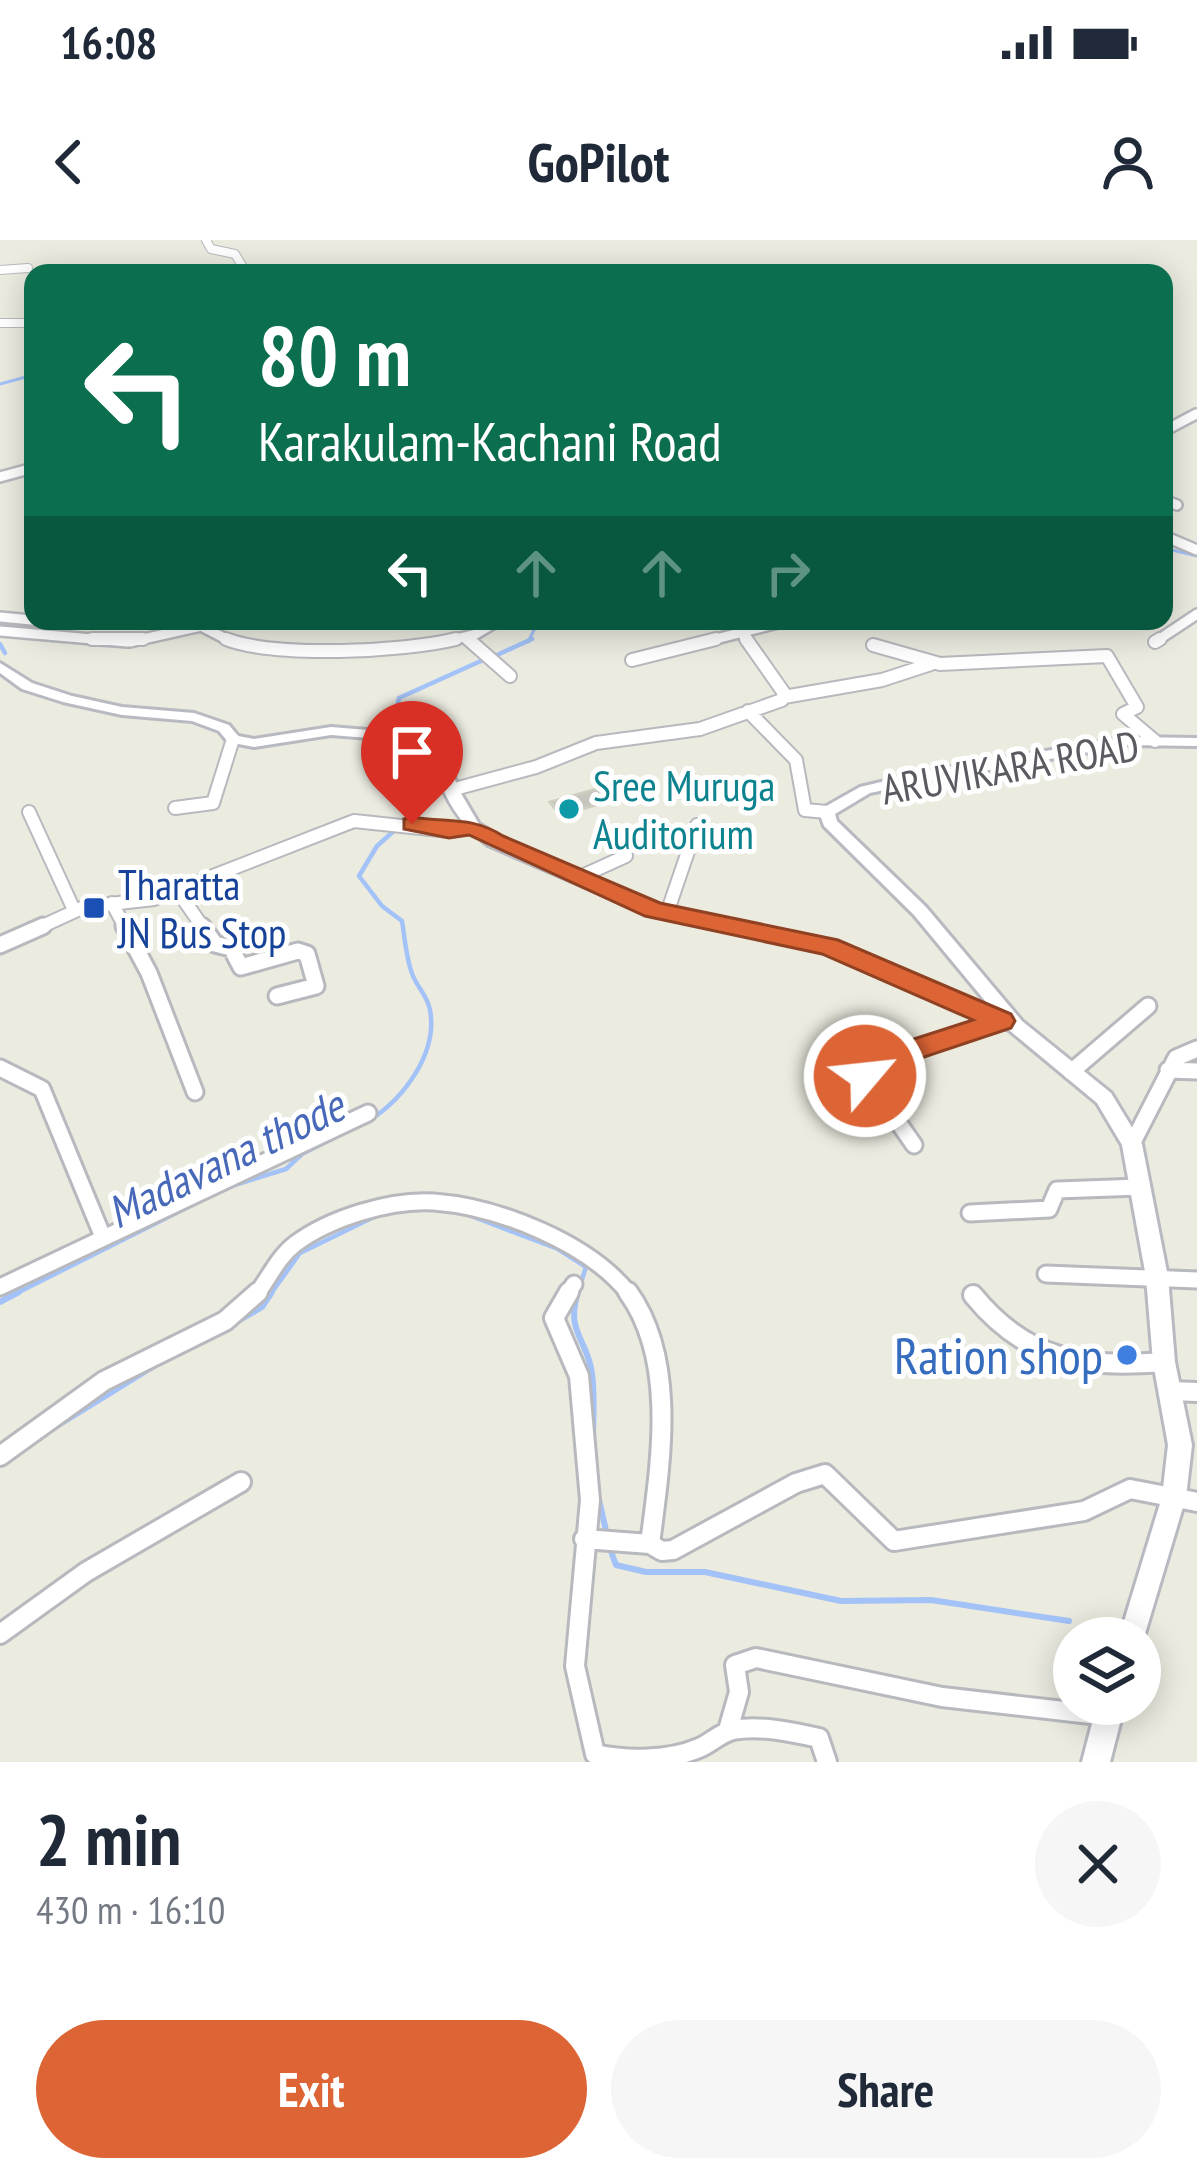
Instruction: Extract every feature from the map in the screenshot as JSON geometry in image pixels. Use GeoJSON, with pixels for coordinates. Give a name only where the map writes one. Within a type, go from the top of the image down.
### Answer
{"type":"FeatureCollection","features":[{"type":"Feature","properties":{"kind":"main road"},"geometry":{"type":"LineString","coordinates":[[0,667],[27,686],[68,699],[122,711],[194,717],[224,728],[233,739],[254,742],[331,731],[418,736],[436,748],[451,790],[473,827],[494,842],[667,913],[828,946],[1008,1023],[1072,1072],[1104,1099],[1132,1144],[1157,1277],[1164,1362],[1180,1444],[1185,1499],[1140,1617]]}},
{"type":"Feature","properties":{"kind":"main road","name":"ARUVIKARA ROAD"},"geometry":{"type":"LineString","coordinates":[[1008,1023],[920,911],[844,839],[827,812],[849,797],[892,782],[1128,741],[1197,742]]}},
{"type":"Feature","properties":{"kind":"main road"},"geometry":{"type":"LineString","coordinates":[[1096,1762],[1105,1725]]}},
{"type":"Feature","properties":{"kind":"street"},"geometry":{"type":"LineString","coordinates":[[206,240],[211,249],[235,254],[241,264]]}},
{"type":"Feature","properties":{"kind":"street"},"geometry":{"type":"LineString","coordinates":[[1173,503],[1177,505]]}},
{"type":"Feature","properties":{"kind":"street"},"geometry":{"type":"LineString","coordinates":[[1156,642],[1197,614]]}},
{"type":"Feature","properties":{"kind":"street"},"geometry":{"type":"LineString","coordinates":[[80,639],[81,630]]}},
{"type":"Feature","properties":{"kind":"street"},"geometry":{"type":"LineString","coordinates":[[0,631],[129,642],[183,630]]}},
{"type":"Feature","properties":{"kind":"street"},"geometry":{"type":"LineString","coordinates":[[209,630],[232,642],[313,650],[416,648],[480,630]]}},
{"type":"Feature","properties":{"kind":"street"},"geometry":{"type":"LineString","coordinates":[[632,660],[724,630]]}},
{"type":"Feature","properties":{"kind":"street"},"geometry":{"type":"LineString","coordinates":[[739,630],[784,698]]}},
{"type":"Feature","properties":{"kind":"street"},"geometry":{"type":"LineString","coordinates":[[466,637],[510,676]]}},
{"type":"Feature","properties":{"kind":"street"},"geometry":{"type":"LineString","coordinates":[[873,645],[931,664]]}},
{"type":"Feature","properties":{"kind":"street"},"geometry":{"type":"LineString","coordinates":[[451,790],[536,767],[596,743],[700,728],[784,698],[881,680],[931,664],[1107,656],[1137,707],[1123,714],[1155,742]]}},
{"type":"Feature","properties":{"kind":"street"},"geometry":{"type":"LineString","coordinates":[[748,711],[796,760],[805,810],[827,812]]}},
{"type":"Feature","properties":{"kind":"street"},"geometry":{"type":"LineString","coordinates":[[175,808],[213,803],[233,739]]}},
{"type":"Feature","properties":{"kind":"street"},"geometry":{"type":"LineString","coordinates":[[29,812],[74,910]]}},
{"type":"Feature","properties":{"kind":"street"},"geometry":{"type":"LineString","coordinates":[[0,945],[74,910],[154,899],[355,820],[449,831],[473,827]]}},
{"type":"Feature","properties":{"kind":"street"},"geometry":{"type":"LineString","coordinates":[[667,913],[697,825]]}},
{"type":"Feature","properties":{"kind":"street"},"geometry":{"type":"LineString","coordinates":[[582,876],[626,856]]}},
{"type":"Feature","properties":{"kind":"street"},"geometry":{"type":"LineString","coordinates":[[178,890],[215,944],[231,947],[242,968],[298,951],[307,954],[316,986],[277,996]]}},
{"type":"Feature","properties":{"kind":"street"},"geometry":{"type":"LineString","coordinates":[[112,903],[149,973],[194,1092]]}},
{"type":"Feature","properties":{"kind":"street"},"geometry":{"type":"LineString","coordinates":[[1072,1072],[1148,1006]]}},
{"type":"Feature","properties":{"kind":"street"},"geometry":{"type":"LineString","coordinates":[[914,1145],[866,1081],[867,1069],[878,1061],[1008,1023]]}},
{"type":"Feature","properties":{"kind":"street"},"geometry":{"type":"LineString","coordinates":[[1132,1144],[1176,1058],[1197,1049]]}},
{"type":"Feature","properties":{"kind":"street"},"geometry":{"type":"LineString","coordinates":[[0,1068],[42,1089],[103,1237]]}},
{"type":"Feature","properties":{"kind":"street"},"geometry":{"type":"LineString","coordinates":[[1168,1070],[1197,1071]]}},
{"type":"Feature","properties":{"kind":"street"},"geometry":{"type":"LineString","coordinates":[[0,1287],[368,1113]]}},
{"type":"Feature","properties":{"kind":"street"},"geometry":{"type":"LineString","coordinates":[[970,1213],[1049,1209],[1057,1190],[1140,1187]]}},
{"type":"Feature","properties":{"kind":"street"},"geometry":{"type":"LineString","coordinates":[[0,1456],[106,1380],[168,1352],[246,1307],[285,1252],[302,1239],[353,1217],[410,1202],[440,1202],[477,1210],[580,1253],[620,1280],[643,1315],[656,1373],[659,1433],[650,1544]]}},
{"type":"Feature","properties":{"kind":"street"},"geometry":{"type":"LineString","coordinates":[[1046,1274],[1197,1280]]}},
{"type":"Feature","properties":{"kind":"street"},"geometry":{"type":"LineString","coordinates":[[574,1284],[554,1318],[578,1376],[590,1500],[575,1666],[595,1754],[616,1758],[679,1754],[703,1747],[728,1730],[770,1731],[819,1738],[827,1762]]}},
{"type":"Feature","properties":{"kind":"street"},"geometry":{"type":"LineString","coordinates":[[974,1294],[1006,1333],[1036,1347],[1113,1364],[1164,1362]]}},
{"type":"Feature","properties":{"kind":"street"},"geometry":{"type":"LineString","coordinates":[[1172,1391],[1197,1392]]}},
{"type":"Feature","properties":{"kind":"street"},"geometry":{"type":"LineString","coordinates":[[584,1539],[650,1544],[662,1552],[684,1545],[809,1477],[825,1474],[894,1541],[1084,1510],[1130,1489],[1185,1499]]}},
{"type":"Feature","properties":{"kind":"street"},"geometry":{"type":"LineString","coordinates":[[0,1634],[86,1572],[242,1482]]}},
{"type":"Feature","properties":{"kind":"street"},"geometry":{"type":"LineString","coordinates":[[728,1730],[739,1692],[735,1665],[756,1658],[942,1697],[1053,1706]]}},
{"type":"Feature","properties":{"kind":"building","name":"Sree Muruga Auditorium"},"geometry":{"type":"Polygon","coordinates":[[[597,789],[607,802],[560,815],[550,802],[597,789]]]}},
{"type":"Feature","properties":{"kind":"waterway"},"geometry":{"type":"LineString","coordinates":[[0,384],[24,377]]}},
{"type":"Feature","properties":{"kind":"waterway"},"geometry":{"type":"LineString","coordinates":[[1173,550],[1197,556]]}},
{"type":"Feature","properties":{"kind":"waterway"},"geometry":{"type":"LineString","coordinates":[[529,640],[534,630]]}},
{"type":"Feature","properties":{"kind":"waterway"},"geometry":{"type":"LineString","coordinates":[[497,655],[529,640]]}},
{"type":"Feature","properties":{"kind":"waterway"},"geometry":{"type":"LineString","coordinates":[[0,644],[5,653]]}},
{"type":"Feature","properties":{"kind":"waterway"},"geometry":{"type":"LineString","coordinates":[[101,645],[125,645]]}},
{"type":"Feature","properties":{"kind":"waterway"},"geometry":{"type":"LineString","coordinates":[[450,769],[459,760],[457,753],[395,715],[399,698],[483,660]]}},
{"type":"Feature","properties":{"kind":"waterway"},"geometry":{"type":"LineString","coordinates":[[411,818],[422,796],[441,778]]}},
{"type":"Feature","properties":{"kind":"waterway"},"geometry":{"type":"LineString","coordinates":[[370,1120],[395,1100],[416,1073],[431,1026],[429,1005],[409,963],[402,921],[382,906],[359,876],[377,846],[395,830]]}},
{"type":"Feature","properties":{"kind":"waterway","name":"Madavana thode"},"geometry":{"type":"LineString","coordinates":[[13,1295],[228,1187],[286,1169],[302,1154],[359,1125]]}},
{"type":"Feature","properties":{"kind":"waterway"},"geometry":{"type":"LineString","coordinates":[[466,1214],[558,1249],[586,1267],[577,1295]]}},
{"type":"Feature","properties":{"kind":"waterway"},"geometry":{"type":"LineString","coordinates":[[270,1295],[300,1253],[378,1215]]}},
{"type":"Feature","properties":{"kind":"waterway","name":"Madavana thode"},"geometry":{"type":"LineString","coordinates":[[0,1302],[19,1292]]}},
{"type":"Feature","properties":{"kind":"waterway"},"geometry":{"type":"LineString","coordinates":[[578,1292],[574,1317],[592,1374],[593,1441]]}},
{"type":"Feature","properties":{"kind":"waterway"},"geometry":{"type":"LineString","coordinates":[[233,1324],[262,1307],[270,1295]]}},
{"type":"Feature","properties":{"kind":"waterway"},"geometry":{"type":"LineString","coordinates":[[52,1429],[154,1366]]}},
{"type":"Feature","properties":{"kind":"waterway"},"geometry":{"type":"LineString","coordinates":[[599,1500],[607,1535]]}},
{"type":"Feature","properties":{"kind":"waterway"},"geometry":{"type":"LineString","coordinates":[[609,1546],[616,1565],[646,1572],[705,1572],[841,1601],[931,1600],[1053,1619]]}},
{"type":"Feature","properties":{"kind":"place","name":"Sree Muruga Auditorium"},"geometry":{"type":"Point","coordinates":[569,809]}},
{"type":"Feature","properties":{"kind":"place","name":"Tharatta JN Bus Stop"},"geometry":{"type":"Point","coordinates":[94,908]}},
{"type":"Feature","properties":{"kind":"place","name":"Ration shop"},"geometry":{"type":"Point","coordinates":[1127,1355]}},
{"type":"Feature","properties":{"kind":"route"},"geometry":{"type":"LineString","coordinates":[[412,824],[449,831],[473,827],[494,842],[654,910],[828,946],[1001,1021],[878,1061],[865,1076]]}}]}
